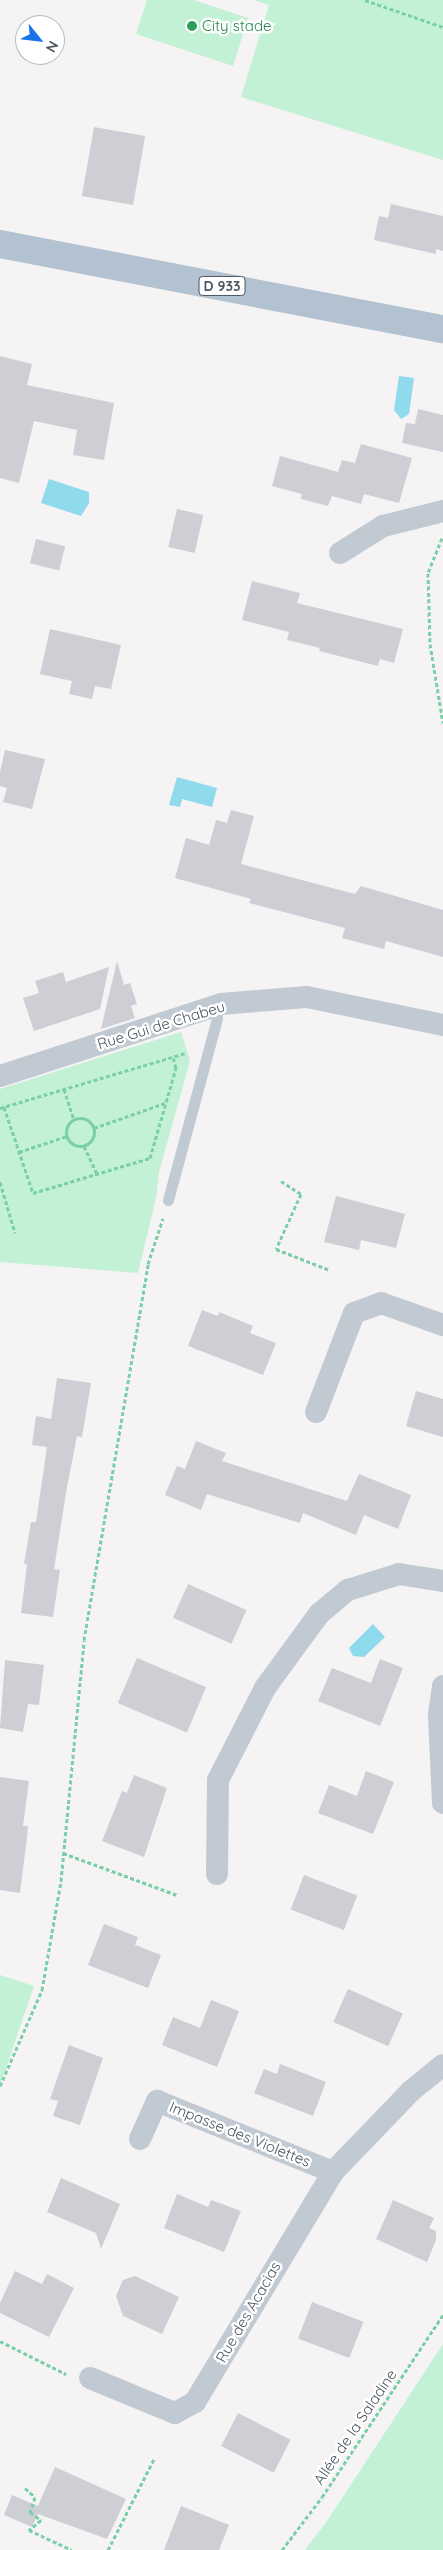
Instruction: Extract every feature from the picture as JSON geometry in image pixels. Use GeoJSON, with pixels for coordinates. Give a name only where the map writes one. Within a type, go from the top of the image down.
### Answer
{"type":"FeatureCollection","features":[{"type":"Feature","properties":{"kind":"main road","name":"D 933"},"geometry":{"type":"LineString","coordinates":[[0,244],[443,329]]}},
{"type":"Feature","properties":{"kind":"street"},"geometry":{"type":"LineString","coordinates":[[340,553],[383,526],[443,511]]}},
{"type":"Feature","properties":{"kind":"street","name":"Rue Gui de Chabeu"},"geometry":{"type":"LineString","coordinates":[[0,1076],[216,1006],[307,998],[443,1025]]}},
{"type":"Feature","properties":{"kind":"street"},"geometry":{"type":"LineString","coordinates":[[316,1412],[354,1313],[381,1303],[443,1325]]}},
{"type":"Feature","properties":{"kind":"street"},"geometry":{"type":"LineString","coordinates":[[217,1874],[218,1780],[265,1688],[319,1614],[348,1590],[399,1574],[443,1581]]}},
{"type":"Feature","properties":{"kind":"street"},"geometry":{"type":"LineString","coordinates":[[443,1686],[438,1715],[443,1803]]}},
{"type":"Feature","properties":{"kind":"street","name":"Rue des Acacias"},"geometry":{"type":"LineString","coordinates":[[90,2378],[174,2413],[195,2402],[333,2172],[411,2091],[443,2066]]}},
{"type":"Feature","properties":{"kind":"street","name":"Impasse des Violettes"},"geometry":{"type":"LineString","coordinates":[[140,2139],[157,2100],[333,2172]]}},
{"type":"Feature","properties":{"kind":"lane"},"geometry":{"type":"LineString","coordinates":[[168,1200],[211,1044],[217,1018],[216,1006]]}},
{"type":"Feature","properties":{"kind":"path"},"geometry":{"type":"LineString","coordinates":[[365,0],[443,27]]}},
{"type":"Feature","properties":{"kind":"path"},"geometry":{"type":"LineString","coordinates":[[443,535],[428,573],[430,644],[443,723]]}},
{"type":"Feature","properties":{"kind":"path"},"geometry":{"type":"LineString","coordinates":[[173,1057],[176,1068],[150,1158],[33,1193],[2,1107],[211,1044]]}},
{"type":"Feature","properties":{"kind":"path"},"geometry":{"type":"LineString","coordinates":[[64,1089],[74,1119]]}},
{"type":"Feature","properties":{"kind":"path"},"geometry":{"type":"LineString","coordinates":[[94,1128],[166,1103]]}},
{"type":"Feature","properties":{"kind":"path"},"geometry":{"type":"LineString","coordinates":[[74,1119],[88,1120],[94,1128],[92,1141],[84,1146],[76,1145],[67,1136],[67,1126],[74,1119]]}},
{"type":"Feature","properties":{"kind":"path"},"geometry":{"type":"LineString","coordinates":[[19,1152],[67,1136]]}},
{"type":"Feature","properties":{"kind":"path"},"geometry":{"type":"LineString","coordinates":[[84,1146],[96,1174]]}},
{"type":"Feature","properties":{"kind":"path"},"geometry":{"type":"LineString","coordinates":[[0,1182],[15,1234]]}},
{"type":"Feature","properties":{"kind":"path"},"geometry":{"type":"LineString","coordinates":[[281,1182],[301,1194],[276,1249],[330,1270]]}},
{"type":"Feature","properties":{"kind":"path"},"geometry":{"type":"LineString","coordinates":[[0,2086],[42,1990],[63,1853],[84,1640],[148,1264],[168,1200]]}},
{"type":"Feature","properties":{"kind":"path"},"geometry":{"type":"LineString","coordinates":[[63,1853],[177,1896]]}},
{"type":"Feature","properties":{"kind":"path","name":"Allée de la Saladine"},"geometry":{"type":"LineString","coordinates":[[282,2550],[322,2497],[443,2315]]}},
{"type":"Feature","properties":{"kind":"path"},"geometry":{"type":"LineString","coordinates":[[0,2341],[58,2372],[90,2378]]}},
{"type":"Feature","properties":{"kind":"path"},"geometry":{"type":"LineString","coordinates":[[108,2550],[154,2459]]}},
{"type":"Feature","properties":{"kind":"path"},"geometry":{"type":"LineString","coordinates":[[25,2488],[35,2497],[30,2512],[41,2520],[28,2530],[72,2550]]}},
{"type":"Feature","properties":{"kind":"green space","name":"City stade"},"geometry":{"type":"Polygon","coordinates":[[[147,0],[194,0],[248,18],[233,66],[136,34],[147,0]]]}},
{"type":"Feature","properties":{"kind":"green space"},"geometry":{"type":"Polygon","coordinates":[[[254,0],[443,0],[443,160],[241,97],[269,5],[254,0]]]}},
{"type":"Feature","properties":{"kind":"green space"},"geometry":{"type":"Polygon","coordinates":[[[181,1032],[190,1061],[159,1172],[156,1198],[138,1273],[0,1262],[0,1089],[181,1032]]]}},
{"type":"Feature","properties":{"kind":"green space"},"geometry":{"type":"Polygon","coordinates":[[[0,1975],[34,1986],[0,2086],[0,1975]]]}},
{"type":"Feature","properties":{"kind":"green space"},"geometry":{"type":"Polygon","coordinates":[[[443,2344],[443,2550],[305,2550],[327,2521],[443,2344]]]}},
{"type":"Feature","properties":{"kind":"water"},"geometry":{"type":"Polygon","coordinates":[[[399,376],[414,378],[409,414],[401,419],[394,410],[399,376]]]}},
{"type":"Feature","properties":{"kind":"water"},"geometry":{"type":"Polygon","coordinates":[[[49,479],[89,492],[89,503],[81,516],[41,503],[49,479]]]}},
{"type":"Feature","properties":{"kind":"water"},"geometry":{"type":"Polygon","coordinates":[[[177,777],[217,788],[212,807],[182,799],[180,807],[169,805],[177,777]]]}},
{"type":"Feature","properties":{"kind":"water"},"geometry":{"type":"Polygon","coordinates":[[[373,1624],[385,1637],[364,1657],[353,1656],[349,1648],[373,1624]]]}},
{"type":"Feature","properties":{"kind":"building"},"geometry":{"type":"Polygon","coordinates":[[[94,127],[145,136],[133,205],[82,196],[94,127]]]}},
{"type":"Feature","properties":{"kind":"building"},"geometry":{"type":"Polygon","coordinates":[[[391,204],[443,216],[443,251],[436,249],[436,254],[374,240],[379,216],[388,218],[391,204]]]}},
{"type":"Feature","properties":{"kind":"building"},"geometry":{"type":"Polygon","coordinates":[[[0,356],[32,364],[27,385],[114,403],[104,460],[73,455],[77,430],[34,421],[19,483],[0,478],[0,356]]]}},
{"type":"Feature","properties":{"kind":"building"},"geometry":{"type":"Polygon","coordinates":[[[418,409],[443,415],[443,452],[402,443],[406,423],[415,424],[418,409]]]}},
{"type":"Feature","properties":{"kind":"building"},"geometry":{"type":"Polygon","coordinates":[[[361,444],[412,458],[399,503],[364,494],[361,504],[332,496],[328,506],[301,499],[302,494],[272,486],[280,456],[338,472],[342,460],[355,463],[361,444]]]}},
{"type":"Feature","properties":{"kind":"building"},"geometry":{"type":"Polygon","coordinates":[[[177,509],[203,515],[195,553],[168,547],[177,509]]]}},
{"type":"Feature","properties":{"kind":"building"},"geometry":{"type":"Polygon","coordinates":[[[36,539],[65,546],[59,571],[30,563],[36,539]]]}},
{"type":"Feature","properties":{"kind":"building"},"geometry":{"type":"Polygon","coordinates":[[[252,581],[300,593],[297,603],[403,629],[394,663],[380,659],[378,666],[319,651],[320,648],[287,640],[289,632],[242,620],[252,581]]]}},
{"type":"Feature","properties":{"kind":"building"},"geometry":{"type":"Polygon","coordinates":[[[50,629],[121,645],[111,689],[95,686],[92,699],[69,694],[72,681],[40,674],[50,629]]]}},
{"type":"Feature","properties":{"kind":"building"},"geometry":{"type":"Polygon","coordinates":[[[5,750],[45,759],[32,809],[3,802],[7,788],[0,786],[0,772],[5,750]]]}},
{"type":"Feature","properties":{"kind":"building"},"geometry":{"type":"Polygon","coordinates":[[[231,810],[254,816],[241,864],[355,894],[361,886],[443,910],[443,957],[386,941],[384,949],[342,938],[345,928],[249,903],[251,899],[175,878],[186,838],[209,845],[216,820],[227,823],[231,810]]]}},
{"type":"Feature","properties":{"kind":"building"},"geometry":{"type":"Polygon","coordinates":[[[117,961],[124,985],[130,983],[137,1004],[131,1006],[135,1018],[101,1029],[117,961]]]}},
{"type":"Feature","properties":{"kind":"building"},"geometry":{"type":"Polygon","coordinates":[[[109,967],[100,1009],[34,1031],[23,998],[39,993],[35,981],[63,972],[66,982],[109,967]]]}},
{"type":"Feature","properties":{"kind":"building"},"geometry":{"type":"Polygon","coordinates":[[[336,1196],[405,1214],[396,1248],[361,1240],[359,1250],[324,1242],[336,1196]]]}},
{"type":"Feature","properties":{"kind":"building"},"geometry":{"type":"Polygon","coordinates":[[[202,1310],[218,1316],[219,1312],[253,1326],[250,1333],[276,1343],[263,1375],[188,1346],[202,1310]]]}},
{"type":"Feature","properties":{"kind":"building"},"geometry":{"type":"Polygon","coordinates":[[[57,1378],[91,1383],[82,1437],[77,1436],[67,1487],[54,1569],[60,1570],[53,1617],[21,1613],[27,1564],[24,1564],[31,1522],[36,1522],[47,1447],[32,1445],[36,1416],[51,1419],[57,1378]]]}},
{"type":"Feature","properties":{"kind":"building"},"geometry":{"type":"Polygon","coordinates":[[[416,1391],[443,1399],[443,1437],[406,1426],[416,1391]]]}},
{"type":"Feature","properties":{"kind":"building"},"geometry":{"type":"Polygon","coordinates":[[[196,1441],[226,1453],[222,1461],[347,1501],[359,1474],[411,1495],[398,1529],[364,1515],[356,1535],[303,1513],[300,1523],[207,1494],[201,1510],[165,1495],[177,1466],[185,1469],[196,1441]]]}},
{"type":"Feature","properties":{"kind":"building"},"geometry":{"type":"Polygon","coordinates":[[[188,1584],[246,1610],[231,1644],[173,1618],[188,1584]]]}},
{"type":"Feature","properties":{"kind":"building"},"geometry":{"type":"Polygon","coordinates":[[[137,1658],[206,1687],[187,1732],[118,1703],[137,1658]]]}},
{"type":"Feature","properties":{"kind":"building"},"geometry":{"type":"Polygon","coordinates":[[[380,1659],[403,1668],[380,1726],[318,1701],[332,1668],[371,1683],[380,1659]]]}},
{"type":"Feature","properties":{"kind":"building"},"geometry":{"type":"Polygon","coordinates":[[[5,1660],[44,1665],[39,1705],[28,1704],[23,1732],[0,1728],[5,1660]]]}},
{"type":"Feature","properties":{"kind":"building"},"geometry":{"type":"Polygon","coordinates":[[[366,1771],[394,1782],[373,1834],[318,1813],[329,1785],[357,1796],[366,1771]]]}},
{"type":"Feature","properties":{"kind":"building"},"geometry":{"type":"Polygon","coordinates":[[[134,1775],[167,1788],[144,1857],[102,1841],[122,1791],[127,1793],[134,1775]]]}},
{"type":"Feature","properties":{"kind":"building"},"geometry":{"type":"Polygon","coordinates":[[[0,1777],[29,1781],[23,1826],[28,1826],[20,1893],[0,1890],[0,1777]]]}},
{"type":"Feature","properties":{"kind":"building"},"geometry":{"type":"Polygon","coordinates":[[[304,1875],[357,1895],[344,1930],[291,1910],[304,1875]]]}},
{"type":"Feature","properties":{"kind":"building"},"geometry":{"type":"Polygon","coordinates":[[[104,1924],[138,1937],[135,1945],[161,1955],[148,1988],[88,1965],[104,1924]]]}},
{"type":"Feature","properties":{"kind":"building"},"geometry":{"type":"Polygon","coordinates":[[[348,1989],[403,2013],[388,2046],[333,2022],[348,1989]]]}},
{"type":"Feature","properties":{"kind":"building"},"geometry":{"type":"Polygon","coordinates":[[[211,2000],[239,2011],[217,2067],[162,2045],[173,2017],[200,2028],[211,2000]]]}},
{"type":"Feature","properties":{"kind":"building"},"geometry":{"type":"Polygon","coordinates":[[[69,2045],[103,2058],[80,2125],[53,2116],[58,2101],[50,2099],[69,2045]]]}},
{"type":"Feature","properties":{"kind":"building"},"geometry":{"type":"Polygon","coordinates":[[[280,2064],[326,2082],[313,2116],[254,2093],[264,2069],[277,2074],[280,2064]]]}},
{"type":"Feature","properties":{"kind":"building"},"geometry":{"type":"Polygon","coordinates":[[[61,2178],[120,2204],[101,2249],[96,2233],[47,2212],[61,2178]]]}},
{"type":"Feature","properties":{"kind":"building"},"geometry":{"type":"Polygon","coordinates":[[[177,2194],[208,2207],[211,2200],[241,2211],[224,2252],[164,2228],[177,2194]]]}},
{"type":"Feature","properties":{"kind":"building"},"geometry":{"type":"Polygon","coordinates":[[[393,2200],[434,2218],[429,2228],[436,2231],[436,2240],[427,2262],[376,2239],[393,2200]]]}},
{"type":"Feature","properties":{"kind":"building"},"geometry":{"type":"Polygon","coordinates":[[[15,2271],[42,2284],[47,2274],[74,2288],[49,2337],[0,2313],[0,2303],[15,2271]]]}},
{"type":"Feature","properties":{"kind":"building"},"geometry":{"type":"Polygon","coordinates":[[[135,2276],[179,2297],[162,2334],[123,2316],[116,2296],[123,2280],[135,2276]]]}},
{"type":"Feature","properties":{"kind":"building"},"geometry":{"type":"Polygon","coordinates":[[[312,2302],[363,2322],[349,2358],[298,2338],[312,2302]]]}},
{"type":"Feature","properties":{"kind":"building"},"geometry":{"type":"Polygon","coordinates":[[[238,2413],[291,2440],[274,2473],[221,2446],[238,2413]]]}},
{"type":"Feature","properties":{"kind":"building"},"geometry":{"type":"Polygon","coordinates":[[[55,2467],[126,2499],[107,2539],[38,2514],[32,2527],[4,2515],[12,2495],[38,2506],[55,2467]]]}},
{"type":"Feature","properties":{"kind":"building"},"geometry":{"type":"Polygon","coordinates":[[[181,2506],[229,2525],[219,2550],[164,2550],[181,2506]]]}},
{"type":"Feature","properties":{"kind":"place","name":"City stade"},"geometry":{"type":"Point","coordinates":[192,26]}}]}
